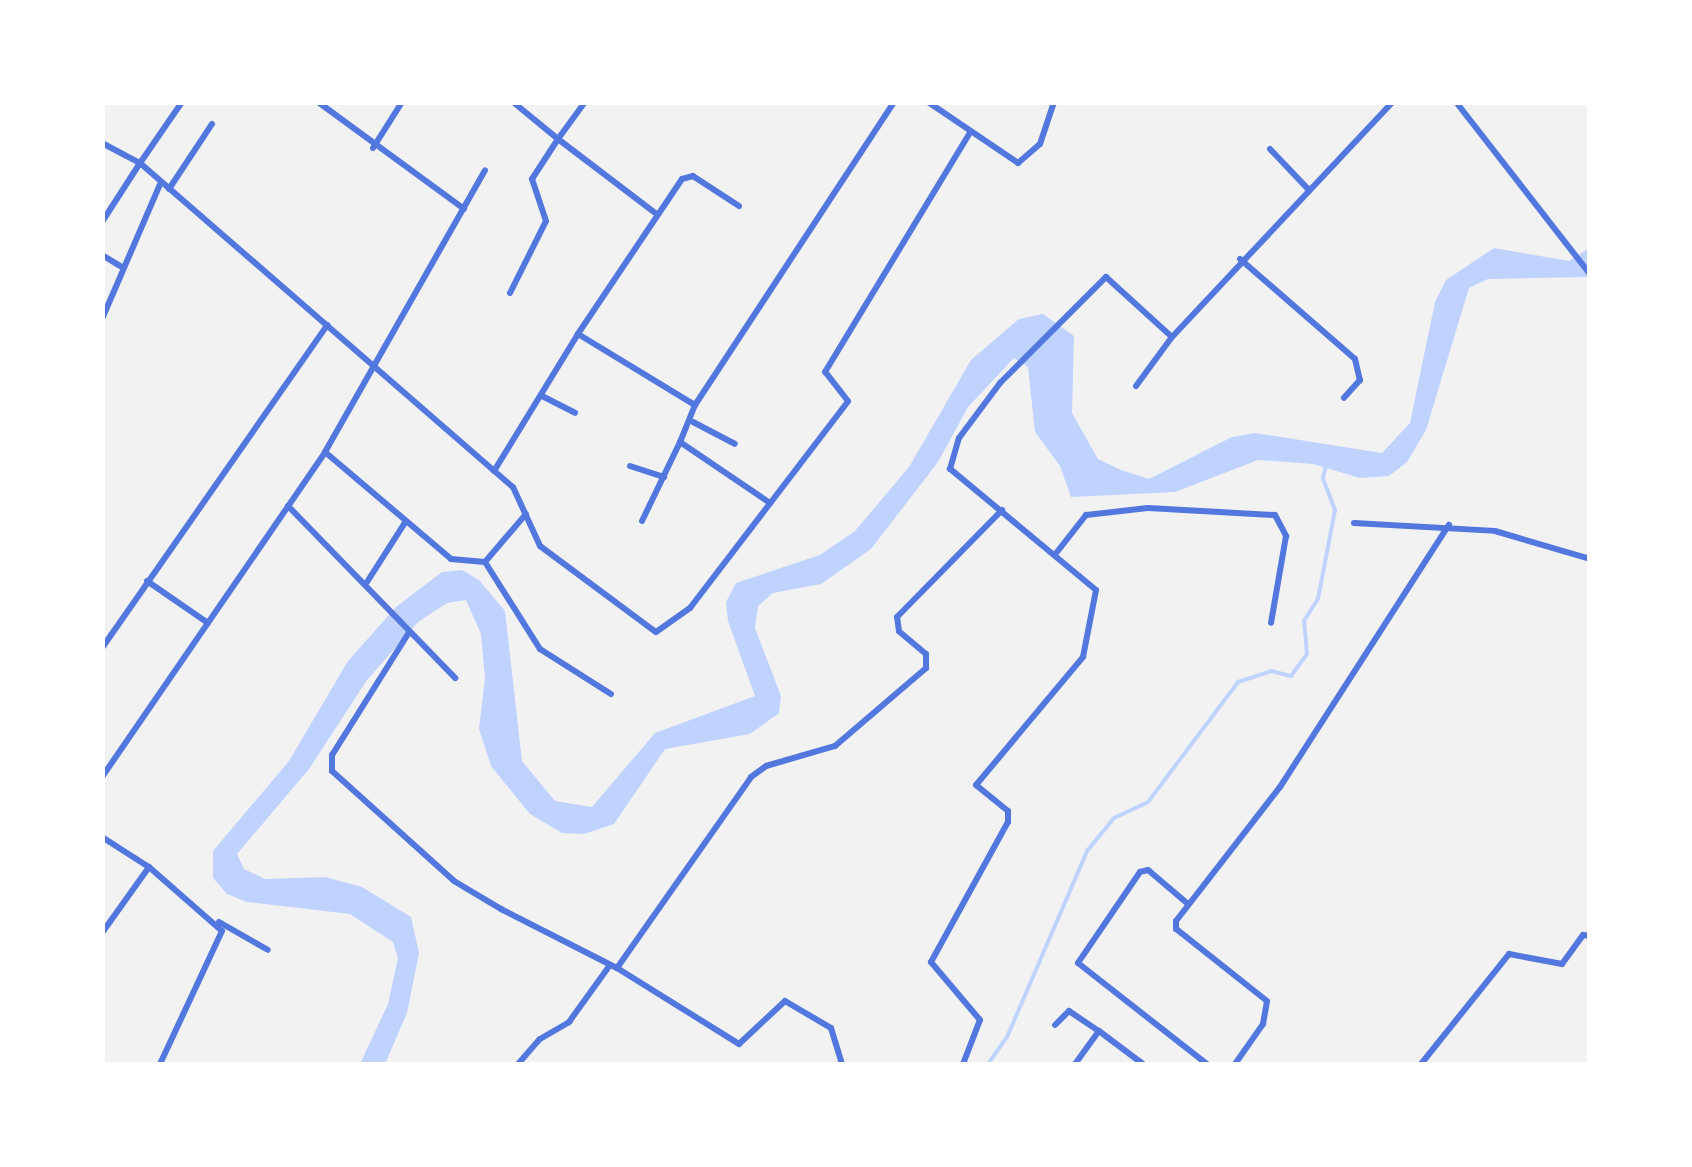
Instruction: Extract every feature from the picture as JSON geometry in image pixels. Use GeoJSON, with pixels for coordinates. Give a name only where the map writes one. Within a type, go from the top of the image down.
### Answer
{"type":"FeatureCollection","features":[{"type":"Feature","properties":{"kind":"street"},"geometry":{"type":"LineString","coordinates":[[102,222],[182,102]]}},
{"type":"Feature","properties":{"kind":"street"},"geometry":{"type":"LineString","coordinates":[[318,102],[374,148],[464,209]]}},
{"type":"Feature","properties":{"kind":"street"},"geometry":{"type":"LineString","coordinates":[[374,148],[402,102]]}},
{"type":"Feature","properties":{"kind":"street"},"geometry":{"type":"LineString","coordinates":[[513,102],[655,214]]}},
{"type":"Feature","properties":{"kind":"street"},"geometry":{"type":"LineString","coordinates":[[510,293],[548,212],[534,196],[532,179],[585,102]]}},
{"type":"Feature","properties":{"kind":"street"},"geometry":{"type":"LineString","coordinates":[[642,521],[693,422],[695,405],[894,102]]}},
{"type":"Feature","properties":{"kind":"street"},"geometry":{"type":"LineString","coordinates":[[928,102],[1007,160],[1026,161],[1040,144],[1054,102]]}},
{"type":"Feature","properties":{"kind":"street"},"geometry":{"type":"LineString","coordinates":[[1136,386],[1172,337],[1240,259],[1393,102]]}},
{"type":"Feature","properties":{"kind":"street"},"geometry":{"type":"LineString","coordinates":[[1456,102],[1590,274]]}},
{"type":"Feature","properties":{"kind":"street"},"geometry":{"type":"LineString","coordinates":[[169,189],[212,124]]}},
{"type":"Feature","properties":{"kind":"street"},"geometry":{"type":"LineString","coordinates":[[102,142],[140,164],[494,470],[523,498],[540,546],[656,632],[690,608],[848,401],[825,372],[969,134]]}},
{"type":"Feature","properties":{"kind":"street"},"geometry":{"type":"LineString","coordinates":[[1270,150],[1308,189]]}},
{"type":"Feature","properties":{"kind":"street"},"geometry":{"type":"LineString","coordinates":[[102,777],[288,506],[377,368],[484,170]]}},
{"type":"Feature","properties":{"kind":"street"},"geometry":{"type":"LineString","coordinates":[[494,470],[655,214],[687,176],[739,206]]}},
{"type":"Feature","properties":{"kind":"street"},"geometry":{"type":"LineString","coordinates":[[102,319],[120,266],[161,182]]}},
{"type":"Feature","properties":{"kind":"street"},"geometry":{"type":"LineString","coordinates":[[102,255],[120,266]]}},
{"type":"Feature","properties":{"kind":"street"},"geometry":{"type":"LineString","coordinates":[[1240,259],[1355,359],[1360,380],[1344,398]]}},
{"type":"Feature","properties":{"kind":"street"},"geometry":{"type":"LineString","coordinates":[[963,1064],[980,1020],[936,971],[933,954],[972,896],[1008,822],[1008,811],[980,794],[981,774],[1039,716],[1088,647],[1096,590],[1057,552],[950,469],[960,438],[1000,383],[1106,278],[1172,337]]}},
{"type":"Feature","properties":{"kind":"street"},"geometry":{"type":"LineString","coordinates":[[102,648],[327,325]]}},
{"type":"Feature","properties":{"kind":"street"},"geometry":{"type":"LineString","coordinates":[[578,334],[695,405]]}},
{"type":"Feature","properties":{"kind":"street"},"geometry":{"type":"LineString","coordinates":[[542,396],[575,413]]}},
{"type":"Feature","properties":{"kind":"street"},"geometry":{"type":"LineString","coordinates":[[693,422],[736,444]]}},
{"type":"Feature","properties":{"kind":"street"},"geometry":{"type":"LineString","coordinates":[[680,442],[770,504]]}},
{"type":"Feature","properties":{"kind":"street"},"geometry":{"type":"LineString","coordinates":[[324,452],[451,559],[485,562]]}},
{"type":"Feature","properties":{"kind":"street"},"geometry":{"type":"LineString","coordinates":[[630,466],[664,477]]}},
{"type":"Feature","properties":{"kind":"street"},"geometry":{"type":"LineString","coordinates":[[288,506],[367,582],[379,607],[455,678]]}},
{"type":"Feature","properties":{"kind":"street"},"geometry":{"type":"LineString","coordinates":[[1057,552],[1086,514],[1148,508],[1274,515],[1286,536],[1271,623]]}},
{"type":"Feature","properties":{"kind":"street"},"geometry":{"type":"LineString","coordinates":[[518,1064],[534,1044],[569,1022],[614,967],[751,777],[766,766],[844,741],[926,668],[926,654],[899,630],[897,616],[1002,510]]}},
{"type":"Feature","properties":{"kind":"street"},"geometry":{"type":"LineString","coordinates":[[485,562],[526,513]]}},
{"type":"Feature","properties":{"kind":"street"},"geometry":{"type":"LineString","coordinates":[[367,582],[406,521]]}},
{"type":"Feature","properties":{"kind":"street"},"geometry":{"type":"LineString","coordinates":[[1354,523],[1495,530],[1590,558]]}},
{"type":"Feature","properties":{"kind":"street"},"geometry":{"type":"LineString","coordinates":[[1235,1064],[1263,1024],[1267,1002],[1176,928],[1188,904],[1298,761],[1450,525]]}},
{"type":"Feature","properties":{"kind":"street"},"geometry":{"type":"LineString","coordinates":[[485,562],[540,649],[610,694]]}},
{"type":"Feature","properties":{"kind":"street"},"geometry":{"type":"LineString","coordinates":[[147,582],[208,623]]}},
{"type":"Feature","properties":{"kind":"street"},"geometry":{"type":"LineString","coordinates":[[408,634],[332,755],[332,771],[454,881],[614,967],[738,1044],[784,1001],[831,1028],[842,1064]]}},
{"type":"Feature","properties":{"kind":"street"},"geometry":{"type":"LineString","coordinates":[[102,836],[149,867],[214,919],[268,950]]}},
{"type":"Feature","properties":{"kind":"street"},"geometry":{"type":"LineString","coordinates":[[102,933],[149,867]]}},
{"type":"Feature","properties":{"kind":"street"},"geometry":{"type":"LineString","coordinates":[[1188,904],[1148,870],[1140,872],[1078,963],[1207,1064]]}},
{"type":"Feature","properties":{"kind":"street"},"geometry":{"type":"LineString","coordinates":[[160,1064],[220,946],[222,931],[214,919]]}},
{"type":"Feature","properties":{"kind":"street"},"geometry":{"type":"LineString","coordinates":[[1421,1064],[1509,954],[1562,964],[1583,935],[1590,936]]}},
{"type":"Feature","properties":{"kind":"street"},"geometry":{"type":"LineString","coordinates":[[1055,1026],[1069,1011],[1143,1064]]}},
{"type":"Feature","properties":{"kind":"street"},"geometry":{"type":"LineString","coordinates":[[1075,1064],[1099,1032]]}},
{"type":"Feature","properties":{"kind":"water"},"geometry":{"type":"Polygon","coordinates":[[[1494,248],[1569,261],[1589,248],[1589,277],[1488,279],[1469,288],[1426,430],[1407,462],[1389,476],[1360,478],[1313,464],[1258,460],[1175,492],[1071,497],[1060,466],[1035,432],[1028,367],[1014,358],[968,407],[938,462],[871,549],[821,584],[773,593],[758,606],[755,628],[781,696],[779,713],[750,734],[665,749],[614,824],[584,834],[562,833],[530,814],[491,766],[479,729],[485,678],[481,634],[466,600],[447,603],[418,622],[367,680],[309,769],[237,854],[244,869],[265,879],[325,877],[362,887],[411,917],[419,953],[407,1013],[385,1064],[360,1064],[388,1004],[398,958],[393,942],[350,914],[247,902],[227,894],[213,878],[213,851],[289,761],[348,661],[396,607],[442,572],[462,570],[479,580],[505,611],[522,761],[555,801],[592,807],[655,733],[755,696],[728,621],[726,602],[736,583],[820,555],[855,531],[909,467],[971,360],[1019,319],[1043,314],[1074,336],[1072,413],[1098,459],[1121,470],[1149,479],[1232,437],[1255,433],[1382,453],[1410,423],[1435,302],[1446,280],[1494,248]]]}},
{"type":"Feature","properties":{"kind":"waterway"},"geometry":{"type":"LineString","coordinates":[[988,1064],[1007,1037],[1087,851],[1114,818],[1148,802],[1238,682],[1271,671],[1291,676],[1307,654],[1304,621],[1318,599],[1335,510],[1323,478],[1326,466]]}}]}
